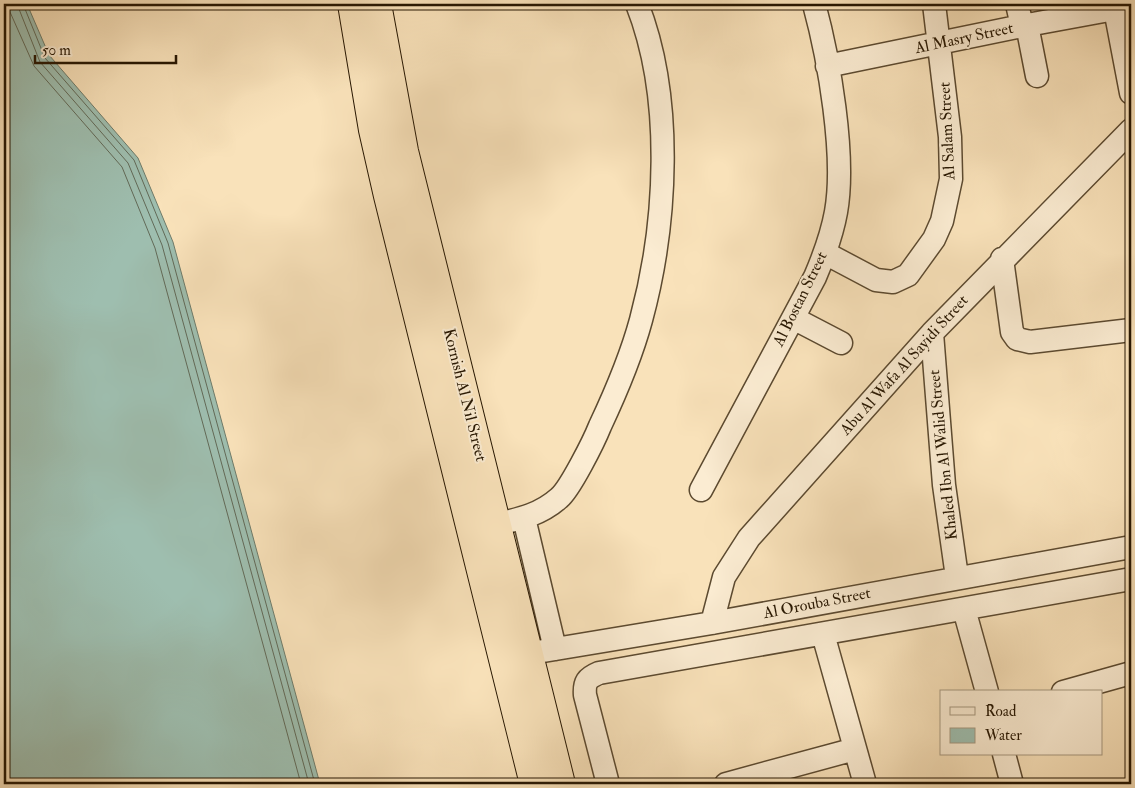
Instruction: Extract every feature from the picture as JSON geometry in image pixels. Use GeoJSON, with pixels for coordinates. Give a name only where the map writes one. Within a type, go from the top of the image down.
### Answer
{"type":"FeatureCollection","features":[{"type":"Feature","properties":{"kind":"highway","name":"Kornish Al Nil Street"},"geometry":{"type":"LineString","coordinates":[[352,4],[369,111],[388,196],[534,784]]}},
{"type":"Feature","properties":{"kind":"highway","name":"Kornish Al Nil Street"},"geometry":{"type":"LineString","coordinates":[[377,4],[404,151],[498,524],[560,784]]}},
{"type":"Feature","properties":{"kind":"street"},"geometry":{"type":"LineString","coordinates":[[498,524],[524,518],[544,510],[562,497],[594,441],[617,390],[641,320],[654,257],[661,193],[661,128],[655,64],[637,4]]}},
{"type":"Feature","properties":{"kind":"street","name":"Al Bostan Street"},"geometry":{"type":"LineString","coordinates":[[701,490],[793,318],[825,253],[836,212],[839,177],[828,66],[814,4]]}},
{"type":"Feature","properties":{"kind":"street","name":"Al Salam Street"},"geometry":{"type":"LineString","coordinates":[[825,253],[876,280],[893,282],[908,275],[934,239],[948,202],[951,179],[950,137],[934,4]]}},
{"type":"Feature","properties":{"kind":"street"},"geometry":{"type":"LineString","coordinates":[[1017,4],[1037,76]]}},
{"type":"Feature","properties":{"kind":"street"},"geometry":{"type":"LineString","coordinates":[[1120,6],[1131,93]]}},
{"type":"Feature","properties":{"kind":"street","name":"Al Masry Street"},"geometry":{"type":"LineString","coordinates":[[828,66],[1120,6]]}},
{"type":"Feature","properties":{"kind":"street","name":"Abu Al Wafa Al Sayidi Street"},"geometry":{"type":"LineString","coordinates":[[712,623],[724,578],[748,538],[932,333],[1002,259],[1131,130]]}},
{"type":"Feature","properties":{"kind":"street"},"geometry":{"type":"LineString","coordinates":[[1002,259],[1012,332],[1017,339],[1030,342],[1131,330]]}},
{"type":"Feature","properties":{"kind":"street"},"geometry":{"type":"LineString","coordinates":[[793,318],[841,343]]}},
{"type":"Feature","properties":{"kind":"street","name":"Khaled Ibn Al Walid Street"},"geometry":{"type":"LineString","coordinates":[[932,333],[944,485],[957,577]]}},
{"type":"Feature","properties":{"kind":"street"},"geometry":{"type":"LineString","coordinates":[[524,518],[555,649]]}},
{"type":"Feature","properties":{"kind":"street","name":"Al Orouba Street"},"geometry":{"type":"LineString","coordinates":[[502,658],[712,623],[957,577],[1131,547]]}},
{"type":"Feature","properties":{"kind":"street"},"geometry":{"type":"LineString","coordinates":[[608,784],[585,695],[584,684],[589,677],[599,673],[1131,579]]}},
{"type":"Feature","properties":{"kind":"street"},"geometry":{"type":"LineString","coordinates":[[964,609],[985,690]]}},
{"type":"Feature","properties":{"kind":"street"},"geometry":{"type":"LineString","coordinates":[[823,634],[865,784]]}},
{"type":"Feature","properties":{"kind":"street"},"geometry":{"type":"LineString","coordinates":[[1070,690],[1131,672]]}},
{"type":"Feature","properties":{"kind":"street"},"geometry":{"type":"LineString","coordinates":[[726,784],[855,749]]}},
{"type":"Feature","properties":{"kind":"street"},"geometry":{"type":"LineString","coordinates":[[1005,756],[1012,784]]}},
{"type":"Feature","properties":{"kind":"water"},"geometry":{"type":"Polygon","coordinates":[[[4,4],[27,4],[49,55],[138,158],[173,242],[320,784],[4,784],[4,4]]]}}]}
